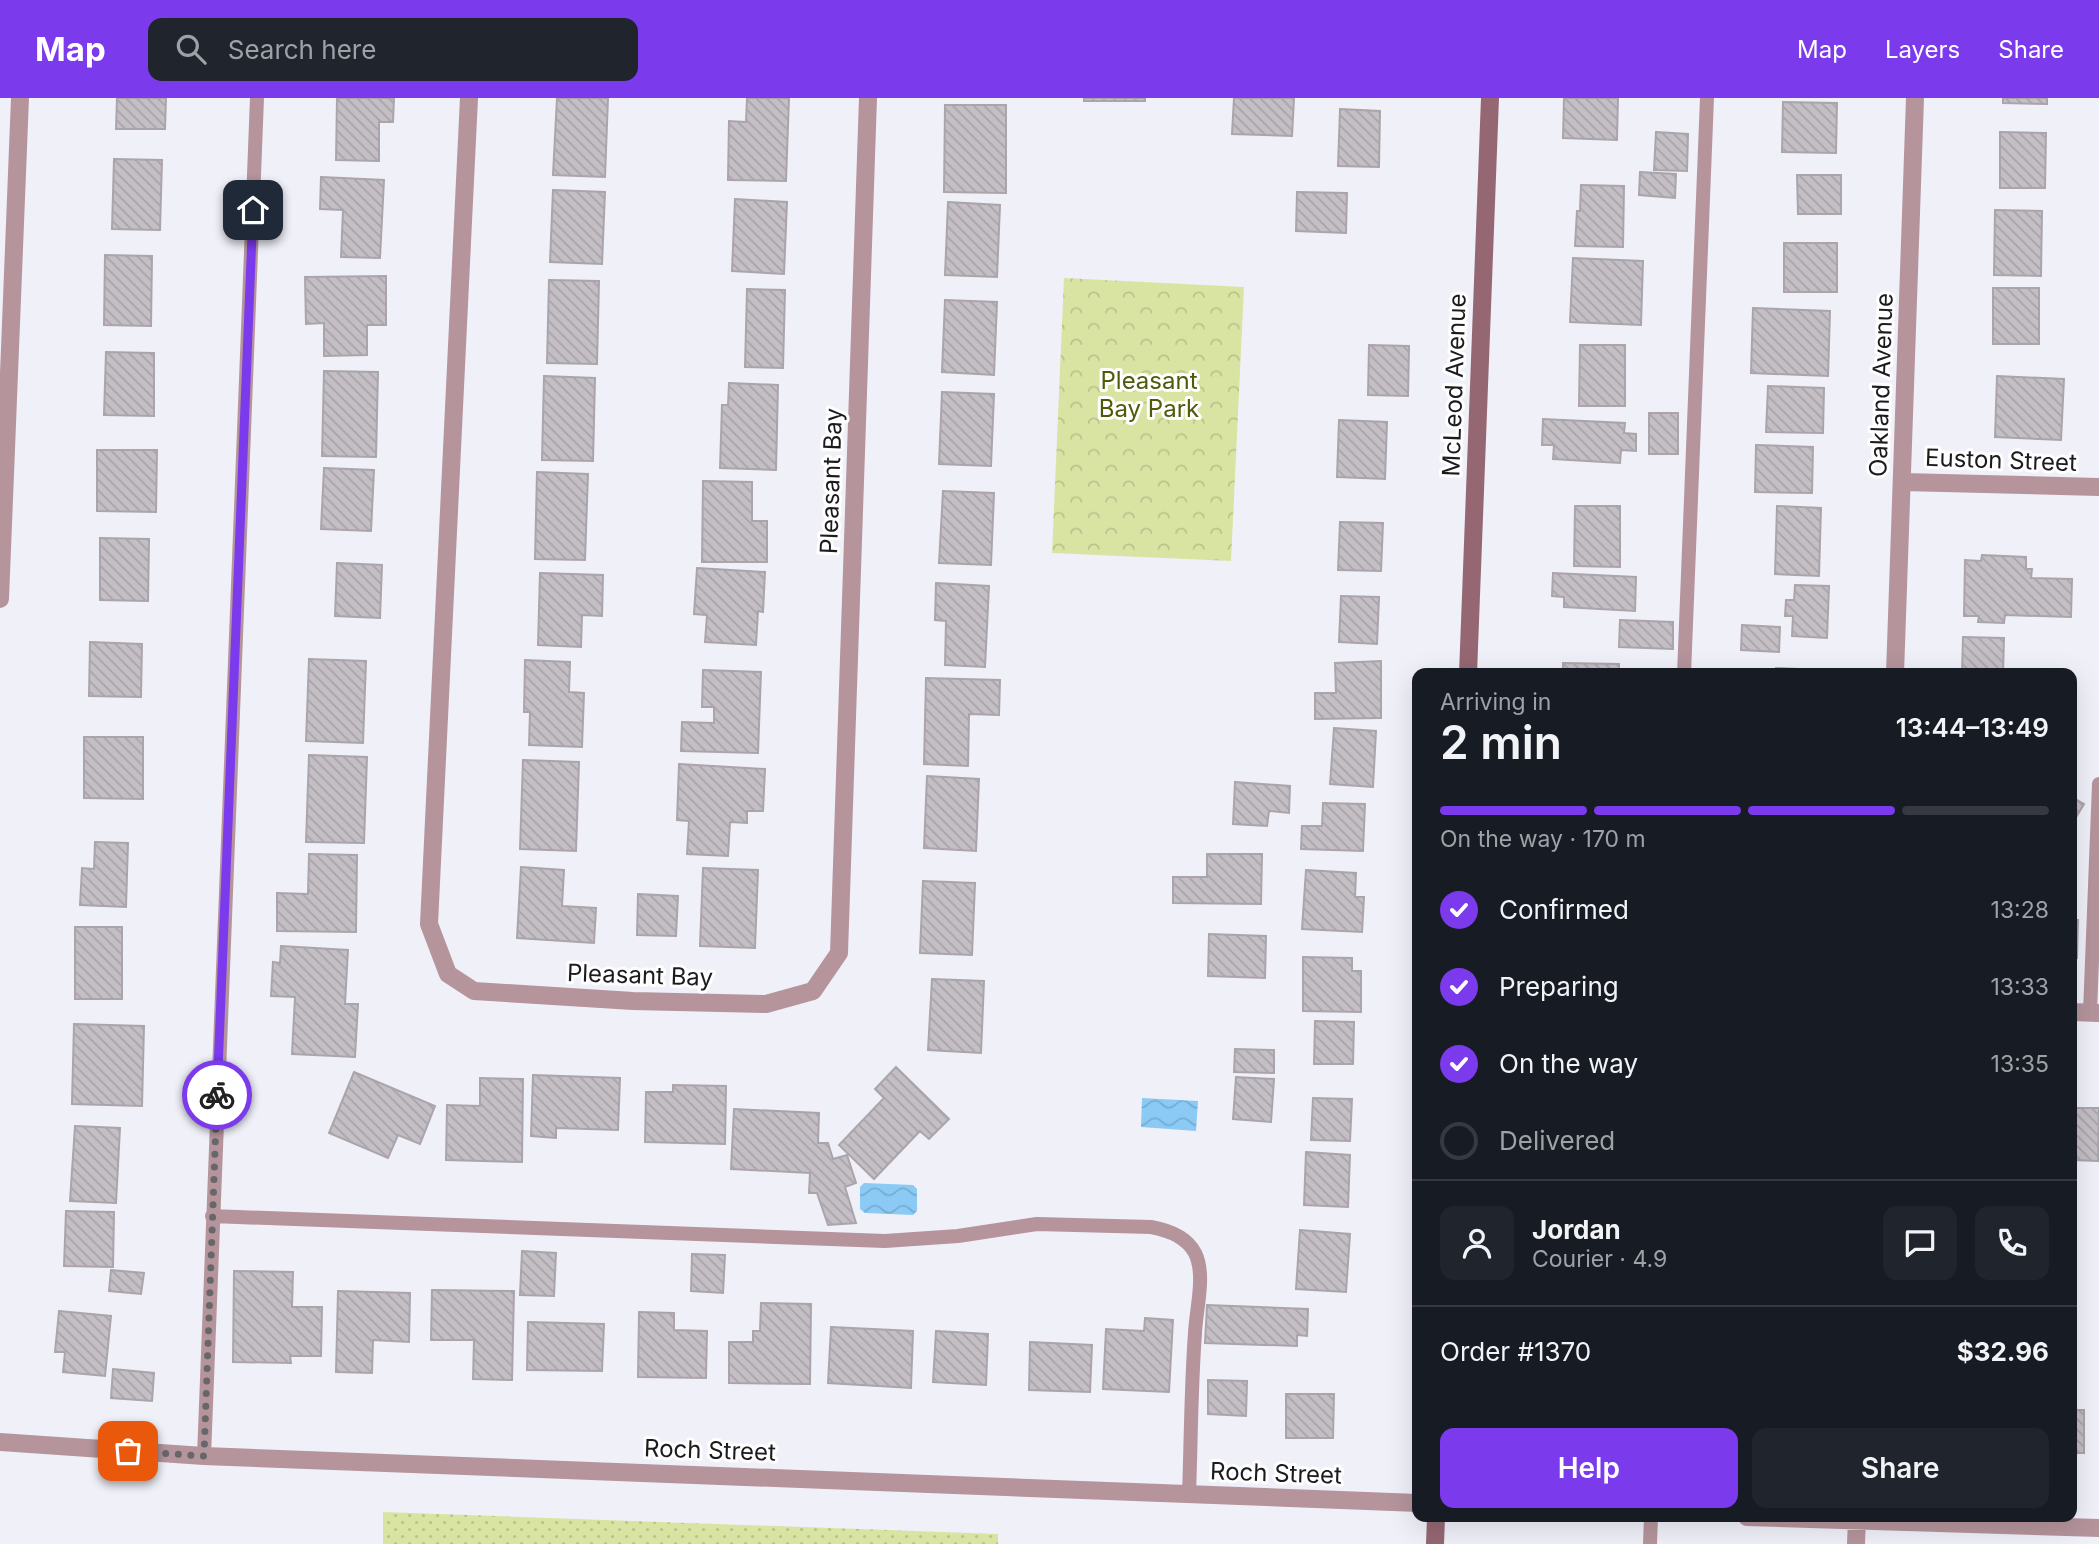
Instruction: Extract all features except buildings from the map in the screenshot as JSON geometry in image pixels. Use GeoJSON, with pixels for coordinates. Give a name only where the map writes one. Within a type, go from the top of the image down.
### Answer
{"type":"FeatureCollection","features":[{"type":"Feature","properties":{"kind":"street"},"geometry":{"type":"LineString","coordinates":[[0,599],[20,98]]}},
{"type":"Feature","properties":{"kind":"street","name":"Pleasant Bay"},"geometry":{"type":"LineString","coordinates":[[469,98],[429,924],[448,974],[474,991],[633,1001],[766,1004],[813,991],[839,953],[869,98]]}},
{"type":"Feature","properties":{"kind":"street","name":"McLeod Avenue"},"geometry":{"type":"LineString","coordinates":[[1468,668],[1490,98]]}},
{"type":"Feature","properties":{"kind":"street","name":"Oakland Avenue"},"geometry":{"type":"LineString","coordinates":[[1895,668],[1915,98]]}},
{"type":"Feature","properties":{"kind":"street","name":"Euston Street"},"geometry":{"type":"LineString","coordinates":[[1903,482],[2099,487]]}},
{"type":"Feature","properties":{"kind":"street","name":"Roch Street"},"geometry":{"type":"LineString","coordinates":[[0,1442],[204,1456],[1412,1503]]}},
{"type":"Feature","properties":{"kind":"street"},"geometry":{"type":"LineString","coordinates":[[1435,1544],[1436,1522]]}},
{"type":"Feature","properties":{"kind":"street"},"geometry":{"type":"LineString","coordinates":[[1856,1544],[1857,1522]]}},
{"type":"Feature","properties":{"kind":"street"},"geometry":{"type":"LineString","coordinates":[[1918,1522],[2099,1528]]}},
{"type":"Feature","properties":{"kind":"lane"},"geometry":{"type":"LineString","coordinates":[[204,1456],[257,98]]}},
{"type":"Feature","properties":{"kind":"lane"},"geometry":{"type":"LineString","coordinates":[[1684,668],[1707,98]]}},
{"type":"Feature","properties":{"kind":"lane"},"geometry":{"type":"LineString","coordinates":[[2087,1012],[2099,784]]}},
{"type":"Feature","properties":{"kind":"lane"},"geometry":{"type":"LineString","coordinates":[[212,1216],[885,1241],[933,1238],[1037,1224],[1151,1227],[1166,1230],[1183,1238],[1195,1253],[1200,1272],[1189,1494]]}},
{"type":"Feature","properties":{"kind":"lane"},"geometry":{"type":"LineString","coordinates":[[1650,1544],[1651,1522]]}},
{"type":"Feature","properties":{"kind":"green space","name":"Pleasant Bay Park"},"geometry":{"type":"Polygon","coordinates":[[[1064,278],[1244,287],[1231,561],[1052,553],[1064,278]]]}},
{"type":"Feature","properties":{"kind":"green space"},"geometry":{"type":"Polygon","coordinates":[[[383,1512],[998,1534],[998,1544],[383,1544],[383,1512]]]}},
{"type":"Feature","properties":{"kind":"water"},"geometry":{"type":"Polygon","coordinates":[[[1142,1098],[1198,1101],[1196,1131],[1141,1127],[1142,1098]]]}},
{"type":"Feature","properties":{"kind":"water"},"geometry":{"type":"Polygon","coordinates":[[[864,1183],[913,1185],[917,1189],[917,1211],[913,1215],[865,1213],[860,1209],[860,1187],[864,1183]]]}},
{"type":"Feature","properties":{"kind":"way so far"},"geometry":{"type":"LineString","coordinates":[[128,1451],[204,1456],[217,1095]]}},
{"type":"Feature","properties":{"kind":"route"},"geometry":{"type":"LineString","coordinates":[[217,1095],[253,210]]}}]}
